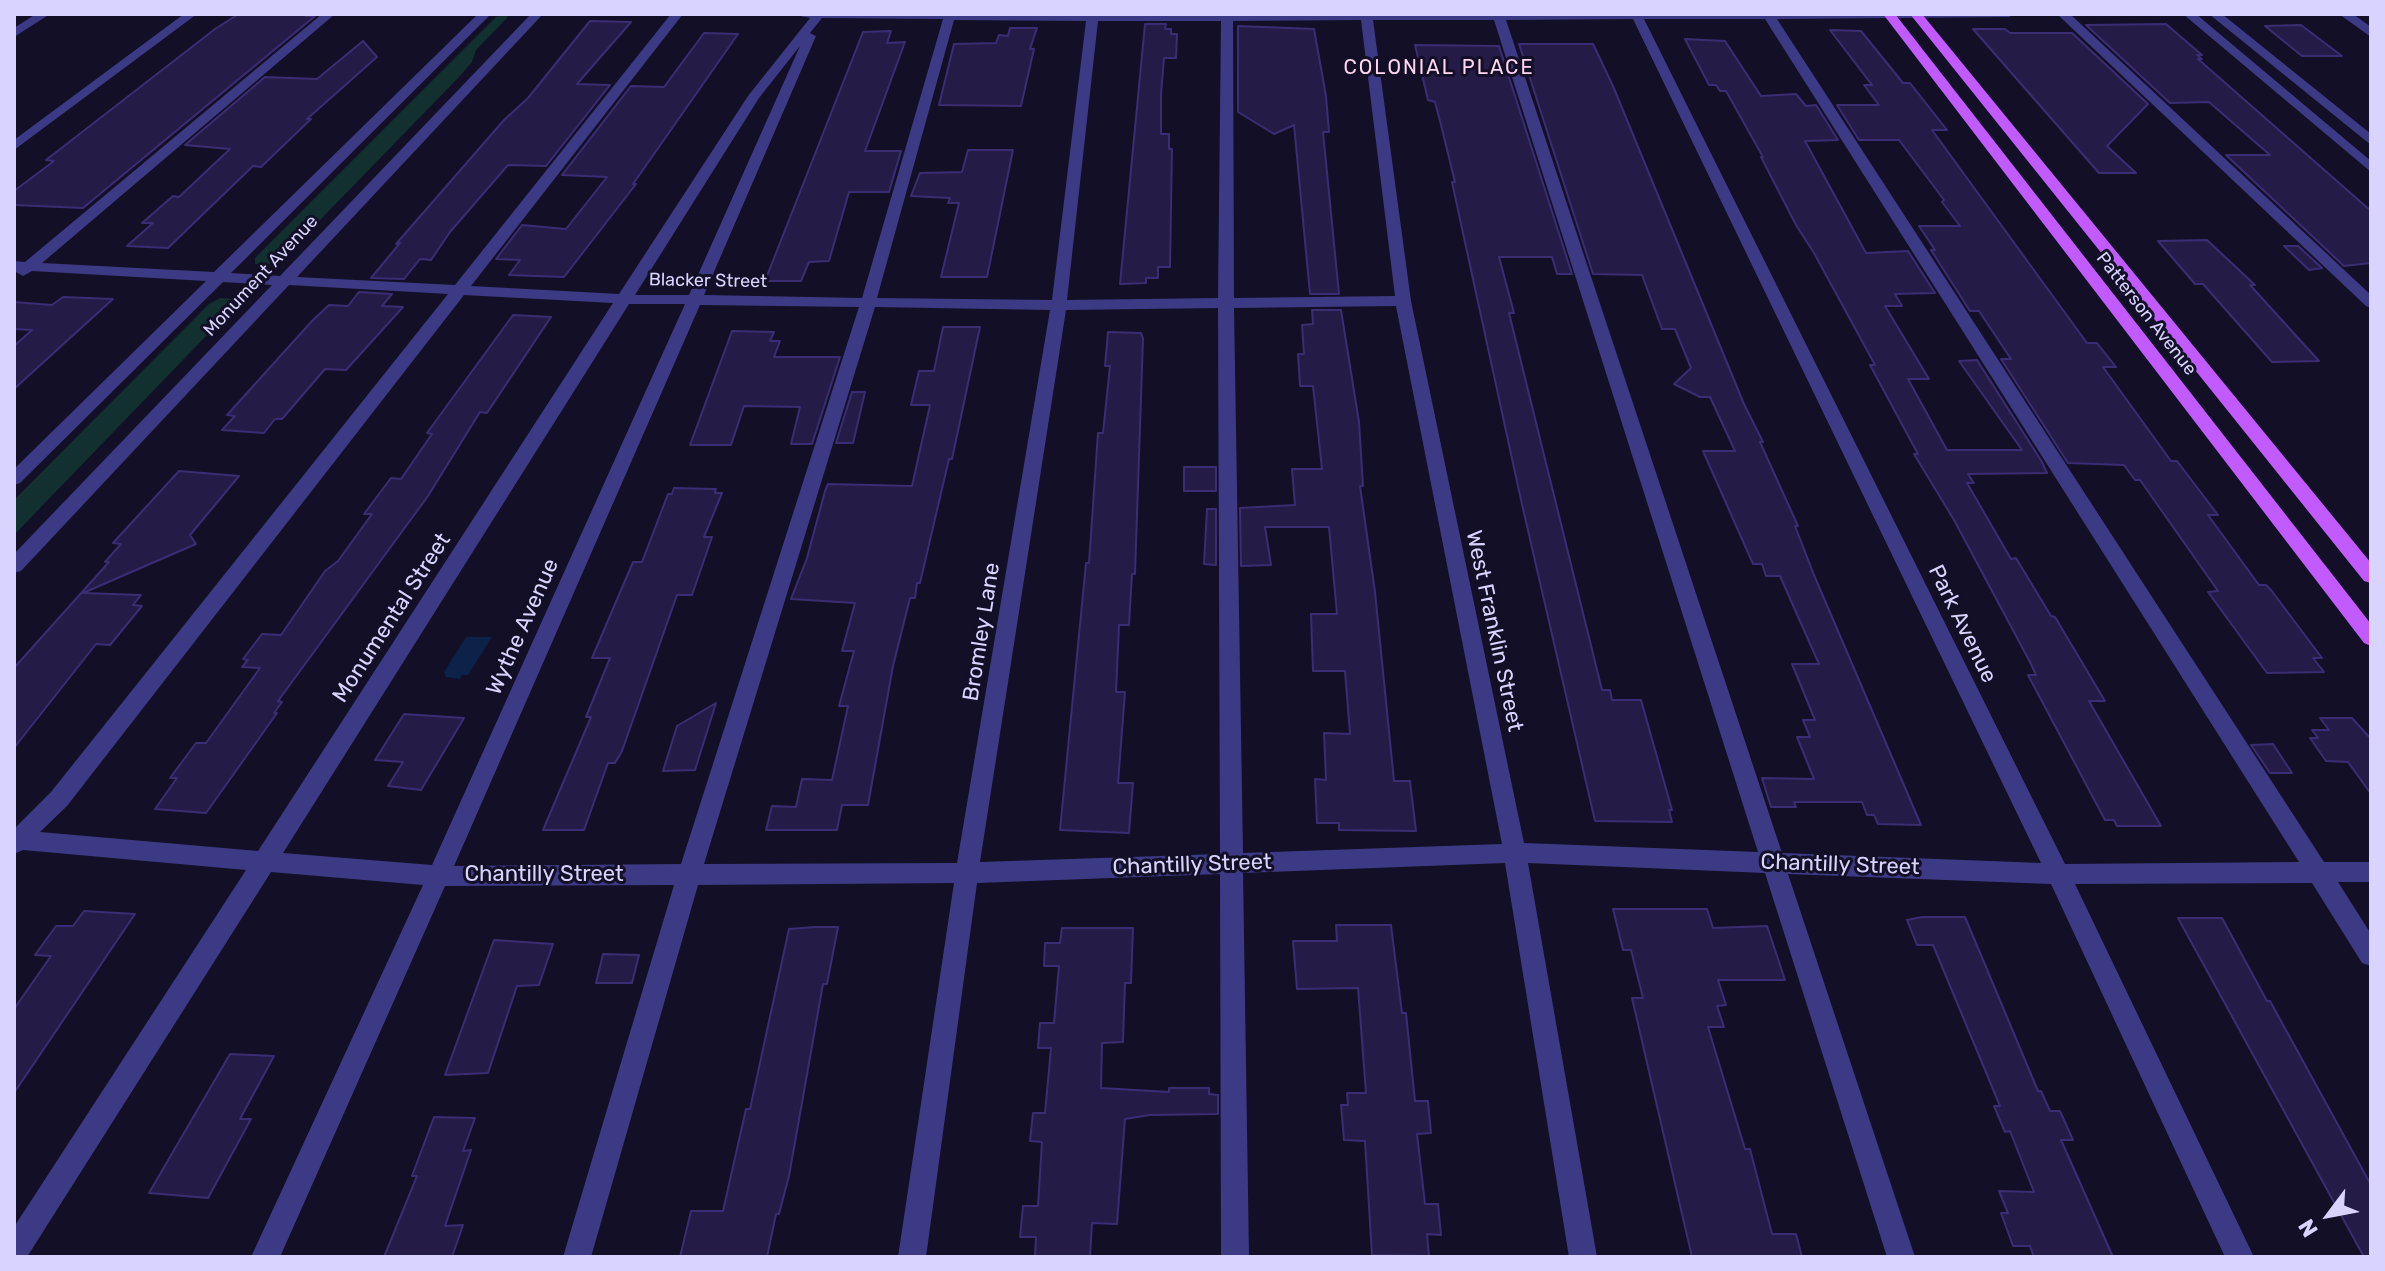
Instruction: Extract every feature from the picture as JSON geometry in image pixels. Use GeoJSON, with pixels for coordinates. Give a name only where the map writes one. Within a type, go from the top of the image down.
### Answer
{"type":"FeatureCollection","features":[{"type":"Feature","properties":{"kind":"main road","name":"Patterson Avenue"},"geometry":{"type":"LineString","coordinates":[[1916,14],[2371,576]]}},
{"type":"Feature","properties":{"kind":"main road","name":"Patterson Avenue"},"geometry":{"type":"LineString","coordinates":[[1890,15],[2371,638]]}},
{"type":"Feature","properties":{"kind":"street"},"geometry":{"type":"LineString","coordinates":[[14,33],[44,14]]}},
{"type":"Feature","properties":{"kind":"street"},"geometry":{"type":"LineString","coordinates":[[14,146],[191,14]]}},
{"type":"Feature","properties":{"kind":"street"},"geometry":{"type":"LineString","coordinates":[[14,278],[21,266],[329,14]]}},
{"type":"Feature","properties":{"kind":"street","name":"Monument Avenue"},"geometry":{"type":"LineString","coordinates":[[14,479],[485,14]]}},
{"type":"Feature","properties":{"kind":"street","name":"Monument Avenue"},"geometry":{"type":"LineString","coordinates":[[14,566],[537,14]]}},
{"type":"Feature","properties":{"kind":"street"},"geometry":{"type":"LineString","coordinates":[[15,842],[59,799],[677,14]]}},
{"type":"Feature","properties":{"kind":"street"},"geometry":{"type":"LineString","coordinates":[[796,14],[2009,14]]}},
{"type":"Feature","properties":{"kind":"street","name":"Monumental Street"},"geometry":{"type":"LineString","coordinates":[[14,1252],[754,96],[818,14]]}},
{"type":"Feature","properties":{"kind":"street","name":"Wythe Avenue"},"geometry":{"type":"LineString","coordinates":[[265,1257],[441,876],[787,93],[818,14]]}},
{"type":"Feature","properties":{"kind":"street","name":"Park Avenue"},"geometry":{"type":"LineString","coordinates":[[1636,14],[2058,874],[2240,1257]]}},
{"type":"Feature","properties":{"kind":"street"},"geometry":{"type":"LineString","coordinates":[[1768,14],[2371,955]]}},
{"type":"Feature","properties":{"kind":"street"},"geometry":{"type":"LineString","coordinates":[[2063,14],[2371,303]]}},
{"type":"Feature","properties":{"kind":"street"},"geometry":{"type":"LineString","coordinates":[[2189,14],[2371,168]]}},
{"type":"Feature","properties":{"kind":"street"},"geometry":{"type":"LineString","coordinates":[[2215,14],[2371,141]]}},
{"type":"Feature","properties":{"kind":"street"},"geometry":{"type":"LineString","coordinates":[[2345,14],[2371,33]]}},
{"type":"Feature","properties":{"kind":"street"},"geometry":{"type":"LineString","coordinates":[[577,1257],[689,875],[868,303],[950,15]]}},
{"type":"Feature","properties":{"kind":"street"},"geometry":{"type":"LineString","coordinates":[[1228,15],[1226,303],[1235,1257]]}},
{"type":"Feature","properties":{"kind":"street","name":"West Franklin Street"},"geometry":{"type":"LineString","coordinates":[[1366,15],[1403,301],[1515,853],[1583,1257]]}},
{"type":"Feature","properties":{"kind":"street"},"geometry":{"type":"LineString","coordinates":[[1498,15],[1901,1257]]}},
{"type":"Feature","properties":{"kind":"street","name":"Bromley Lane"},"geometry":{"type":"LineString","coordinates":[[912,1257],[967,873],[1059,305],[1092,16]]}},
{"type":"Feature","properties":{"kind":"street","name":"Blacker Street"},"geometry":{"type":"LineString","coordinates":[[21,266],[693,301],[1059,305],[1403,301]]}},
{"type":"Feature","properties":{"kind":"street","name":"Chantilly Street"},"geometry":{"type":"LineString","coordinates":[[15,842],[441,876],[967,873],[1515,853],[2058,874],[2371,872]]}},
{"type":"Feature","properties":{"kind":"green space"},"geometry":{"type":"Polygon","coordinates":[[[496,17],[508,17],[476,50],[472,62],[459,77],[288,253],[268,265],[255,264],[255,258],[496,17]]]}},
{"type":"Feature","properties":{"kind":"green space"},"geometry":{"type":"Polygon","coordinates":[[[220,298],[238,299],[236,305],[14,535],[14,500],[209,304],[220,298]]]}},
{"type":"Feature","properties":{"kind":"water"},"geometry":{"type":"Polygon","coordinates":[[[466,637],[492,637],[468,675],[462,675],[460,679],[446,677],[444,672],[466,637]]]}},
{"type":"Feature","properties":{"kind":"building"},"geometry":{"type":"Polygon","coordinates":[[[308,14],[306,16],[315,16],[83,208],[14,205],[14,191],[54,161],[46,160],[215,29],[237,15],[308,14]]]}},
{"type":"Feature","properties":{"kind":"building"},"geometry":{"type":"Polygon","coordinates":[[[590,21],[631,22],[577,84],[610,85],[546,166],[508,165],[450,232],[431,260],[420,259],[404,279],[371,278],[400,243],[396,244],[504,120],[528,98],[590,21]]]}},
{"type":"Feature","properties":{"kind":"building"},"geometry":{"type":"Polygon","coordinates":[[[1145,24],[1166,24],[1165,29],[1177,34],[1176,58],[1164,58],[1161,94],[1161,134],[1169,134],[1169,149],[1172,149],[1170,267],[1158,267],[1158,278],[1146,278],[1146,283],[1120,284],[1145,24]]]}},
{"type":"Feature","properties":{"kind":"building"},"geometry":{"type":"Polygon","coordinates":[[[2166,24],[2202,55],[2197,55],[2202,59],[2198,59],[2371,211],[2371,263],[2344,266],[2226,155],[2270,155],[2209,102],[2170,103],[2086,25],[2166,24]]]}},
{"type":"Feature","properties":{"kind":"building"},"geometry":{"type":"Polygon","coordinates":[[[2301,25],[2342,56],[2302,56],[2265,26],[2301,25]]]}},
{"type":"Feature","properties":{"kind":"building"},"geometry":{"type":"Polygon","coordinates":[[[1238,26],[1314,29],[1326,96],[1329,132],[1323,132],[1339,294],[1310,294],[1294,125],[1274,134],[1238,112],[1238,26]]]}},
{"type":"Feature","properties":{"kind":"building"},"geometry":{"type":"Polygon","coordinates":[[[1010,28],[1037,28],[1030,49],[1034,49],[1021,106],[939,105],[954,44],[996,43],[999,35],[1008,36],[1010,28]]]}},
{"type":"Feature","properties":{"kind":"building"},"geometry":{"type":"Polygon","coordinates":[[[1973,29],[2005,29],[2010,33],[2072,33],[2148,104],[2107,146],[2136,173],[2099,173],[1973,29]]]}},
{"type":"Feature","properties":{"kind":"building"},"geometry":{"type":"Polygon","coordinates":[[[1830,30],[1861,31],[1903,83],[1910,83],[1947,130],[1932,130],[2087,343],[2097,343],[2116,367],[2103,367],[2171,461],[2177,461],[2218,515],[2208,515],[2259,585],[2266,585],[2271,590],[2322,658],[2313,658],[2324,672],[2267,673],[2208,592],[2218,591],[2140,480],[2135,480],[2124,465],[2068,463],[2001,359],[2011,359],[1979,311],[1970,311],[1919,226],[1960,226],[1942,202],[1944,200],[1899,140],[1859,140],[1837,105],[1879,105],[1864,85],[1872,85],[1830,30]]]}},
{"type":"Feature","properties":{"kind":"building"},"geometry":{"type":"Polygon","coordinates":[[[891,31],[887,43],[905,42],[865,151],[901,151],[889,192],[849,192],[829,261],[809,262],[801,281],[765,281],[863,32],[891,31]]]}},
{"type":"Feature","properties":{"kind":"building"},"geometry":{"type":"Polygon","coordinates":[[[704,33],[738,34],[633,184],[636,184],[564,277],[509,275],[520,260],[496,259],[522,225],[566,229],[607,177],[562,175],[631,86],[664,87],[704,33]]]}},
{"type":"Feature","properties":{"kind":"building"},"geometry":{"type":"Polygon","coordinates":[[[1685,39],[1725,41],[1761,96],[1796,94],[1806,106],[1816,105],[1838,140],[1805,141],[1866,253],[1908,251],[1935,293],[1895,294],[1902,306],[1885,306],[1929,379],[1908,379],[1947,450],[2022,450],[1959,361],[1977,360],[2042,462],[2047,473],[1968,474],[1974,483],[1967,483],[2011,559],[2016,558],[2105,701],[2089,701],[2161,826],[2117,826],[2114,820],[2105,820],[2028,675],[2036,675],[2030,662],[1954,520],[1914,454],[1918,454],[1870,365],[1875,365],[1796,225],[1726,91],[1709,85],[1685,39]]]}},
{"type":"Feature","properties":{"kind":"building"},"geometry":{"type":"Polygon","coordinates":[[[363,41],[377,57],[307,119],[311,119],[261,167],[253,166],[168,248],[127,246],[153,223],[142,223],[173,196],[179,197],[230,149],[185,145],[265,77],[317,79],[363,41]]]}},
{"type":"Feature","properties":{"kind":"building"},"geometry":{"type":"Polygon","coordinates":[[[1519,44],[1593,44],[1744,404],[1763,442],[1760,442],[1798,526],[1795,526],[1814,575],[1921,825],[1878,824],[1874,815],[1867,815],[1862,802],[1794,802],[1796,807],[1771,807],[1762,778],[1814,779],[1797,737],[1810,737],[1803,720],[1815,720],[1792,664],[1819,664],[1780,576],[1766,576],[1762,564],[1753,564],[1703,451],[1735,451],[1710,397],[1700,397],[1674,384],[1691,368],[1675,329],[1662,329],[1642,275],[1593,274],[1519,44]]]}},
{"type":"Feature","properties":{"kind":"building"},"geometry":{"type":"Polygon","coordinates":[[[1415,45],[1499,46],[1572,274],[1557,274],[1552,257],[1499,257],[1514,313],[1509,313],[1602,690],[1610,690],[1612,700],[1641,700],[1672,810],[1669,810],[1672,822],[1595,821],[1521,500],[1452,182],[1455,182],[1435,102],[1428,100],[1415,45]]]}},
{"type":"Feature","properties":{"kind":"building"},"geometry":{"type":"Polygon","coordinates":[[[968,150],[1013,150],[987,277],[941,277],[959,203],[948,203],[950,198],[911,196],[920,173],[962,172],[968,150]]]}},
{"type":"Feature","properties":{"kind":"building"},"geometry":{"type":"Polygon","coordinates":[[[2207,240],[2255,285],[2250,285],[2319,361],[2272,362],[2203,284],[2195,284],[2158,241],[2207,240]]]}},
{"type":"Feature","properties":{"kind":"building"},"geometry":{"type":"Polygon","coordinates":[[[2284,246],[2298,246],[2322,268],[2309,270],[2284,246]]]}},
{"type":"Feature","properties":{"kind":"building"},"geometry":{"type":"Polygon","coordinates":[[[359,292],[392,294],[382,306],[403,307],[346,370],[325,369],[282,419],[275,419],[264,433],[222,430],[235,416],[227,415],[312,321],[329,305],[348,306],[359,292]]]}},
{"type":"Feature","properties":{"kind":"building"},"geometry":{"type":"Polygon","coordinates":[[[63,297],[113,299],[14,389],[14,346],[32,330],[14,329],[14,302],[52,305],[63,297]]]}},
{"type":"Feature","properties":{"kind":"building"},"geometry":{"type":"Polygon","coordinates":[[[1312,310],[1341,310],[1359,422],[1363,486],[1360,486],[1375,592],[1394,781],[1410,781],[1416,831],[1339,830],[1339,823],[1317,823],[1315,779],[1326,780],[1324,733],[1350,734],[1345,671],[1313,671],[1311,614],[1337,614],[1329,527],[1265,527],[1271,565],[1241,566],[1240,508],[1295,505],[1292,469],[1322,469],[1313,386],[1300,386],[1298,354],[1304,354],[1302,325],[1313,324],[1312,310]]]}},
{"type":"Feature","properties":{"kind":"building"},"geometry":{"type":"Polygon","coordinates":[[[513,315],[551,317],[487,413],[480,412],[428,496],[278,701],[282,702],[274,713],[277,713],[206,813],[155,809],[177,778],[170,778],[196,743],[206,743],[260,668],[242,667],[248,660],[243,659],[262,634],[281,635],[325,571],[338,561],[372,514],[364,514],[391,478],[401,479],[432,434],[427,433],[513,315]]]}},
{"type":"Feature","properties":{"kind":"building"},"geometry":{"type":"Polygon","coordinates":[[[943,327],[980,327],[952,459],[949,459],[920,583],[917,583],[915,598],[910,598],[893,666],[868,805],[842,805],[837,830],[766,830],[772,806],[796,807],[802,779],[832,780],[848,706],[839,706],[854,651],[842,651],[855,603],[791,599],[807,558],[825,491],[828,484],[912,486],[930,405],[911,405],[919,371],[934,371],[943,327]]]}},
{"type":"Feature","properties":{"kind":"building"},"geometry":{"type":"Polygon","coordinates":[[[732,331],[774,332],[770,341],[780,341],[774,357],[840,357],[812,444],[791,444],[800,407],[744,406],[731,445],[690,445],[732,331]]]}},
{"type":"Feature","properties":{"kind":"building"},"geometry":{"type":"Polygon","coordinates":[[[1108,332],[1141,333],[1143,338],[1135,574],[1132,574],[1129,625],[1119,625],[1116,692],[1125,692],[1118,783],[1133,783],[1129,833],[1060,830],[1086,563],[1089,563],[1098,433],[1103,433],[1110,366],[1105,366],[1108,332]]]}},
{"type":"Feature","properties":{"kind":"building"},"geometry":{"type":"Polygon","coordinates":[[[852,392],[865,392],[853,443],[836,443],[852,392]]]}},
{"type":"Feature","properties":{"kind":"building"},"geometry":{"type":"Polygon","coordinates":[[[1184,467],[1216,467],[1216,491],[1184,491],[1184,467]]]}},
{"type":"Feature","properties":{"kind":"building"},"geometry":{"type":"Polygon","coordinates":[[[179,471],[239,476],[190,535],[196,544],[83,593],[141,595],[133,605],[142,606],[110,645],[96,644],[14,748],[14,668],[109,562],[105,562],[121,544],[113,543],[179,471]]]}},
{"type":"Feature","properties":{"kind":"building"},"geometry":{"type":"Polygon","coordinates":[[[674,488],[716,489],[715,493],[722,493],[704,537],[712,537],[692,595],[677,595],[622,751],[615,763],[608,763],[584,830],[543,830],[591,717],[586,717],[610,658],[592,658],[633,562],[642,562],[668,494],[672,494],[674,488]]]}},
{"type":"Feature","properties":{"kind":"building"},"geometry":{"type":"Polygon","coordinates":[[[1207,509],[1216,509],[1216,565],[1204,564],[1207,509]]]}},
{"type":"Feature","properties":{"kind":"building"},"geometry":{"type":"Polygon","coordinates":[[[716,703],[695,770],[663,771],[677,726],[716,703]]]}},
{"type":"Feature","properties":{"kind":"building"},"geometry":{"type":"Polygon","coordinates":[[[404,714],[464,718],[421,790],[388,786],[403,762],[375,760],[404,714]]]}},
{"type":"Feature","properties":{"kind":"building"},"geometry":{"type":"Polygon","coordinates":[[[2320,718],[2352,718],[2371,739],[2371,794],[2348,762],[2326,761],[2310,738],[2318,738],[2312,730],[2329,730],[2320,718]]]}},
{"type":"Feature","properties":{"kind":"building"},"geometry":{"type":"Polygon","coordinates":[[[2273,744],[2292,773],[2270,773],[2251,745],[2273,744]]]}},
{"type":"Feature","properties":{"kind":"building"},"geometry":{"type":"Polygon","coordinates":[[[1613,909],[1707,909],[1713,928],[1767,926],[1785,980],[1718,980],[1726,1005],[1717,1006],[1724,1027],[1708,1027],[1745,1149],[1750,1149],[1772,1234],[1796,1234],[1802,1257],[1692,1257],[1632,998],[1643,998],[1631,950],[1623,950],[1613,909]]]}},
{"type":"Feature","properties":{"kind":"building"},"geometry":{"type":"Polygon","coordinates":[[[84,911],[135,914],[14,1093],[14,1009],[51,956],[35,955],[56,926],[73,926],[84,911]]]}},
{"type":"Feature","properties":{"kind":"building"},"geometry":{"type":"Polygon","coordinates":[[[1965,917],[2038,1091],[2041,1091],[2050,1111],[2060,1111],[2073,1140],[2061,1140],[2113,1257],[2034,1257],[2030,1246],[2013,1246],[2001,1213],[2008,1213],[1999,1191],[2034,1192],[2010,1131],[2005,1132],[1994,1106],[2000,1106],[1933,945],[1917,945],[1907,920],[1965,917]]]}},
{"type":"Feature","properties":{"kind":"building"},"geometry":{"type":"Polygon","coordinates":[[[2178,918],[2222,918],[2267,1001],[2270,1001],[2371,1185],[2371,1257],[2364,1257],[2178,918]]]}},
{"type":"Feature","properties":{"kind":"building"},"geometry":{"type":"Polygon","coordinates":[[[1336,925],[1391,925],[1402,1013],[1406,1013],[1415,1101],[1428,1101],[1431,1133],[1417,1134],[1425,1204],[1438,1204],[1441,1235],[1427,1234],[1429,1256],[1372,1255],[1365,1141],[1344,1140],[1341,1105],[1348,1105],[1347,1093],[1366,1093],[1358,988],[1297,989],[1293,941],[1337,941],[1336,925]]]}},
{"type":"Feature","properties":{"kind":"building"},"geometry":{"type":"Polygon","coordinates":[[[838,927],[827,984],[823,984],[789,1176],[779,1214],[776,1214],[767,1257],[680,1257],[691,1211],[723,1211],[746,1109],[750,1109],[789,929],[838,927]]]}},
{"type":"Feature","properties":{"kind":"building"},"geometry":{"type":"Polygon","coordinates":[[[1062,928],[1133,928],[1131,983],[1125,983],[1123,1042],[1102,1043],[1101,1088],[1169,1092],[1169,1088],[1209,1088],[1209,1094],[1218,1095],[1218,1114],[1150,1115],[1125,1119],[1117,1224],[1092,1223],[1090,1257],[1035,1257],[1036,1237],[1020,1237],[1023,1206],[1038,1206],[1042,1142],[1030,1141],[1033,1113],[1045,1113],[1051,1048],[1038,1048],[1040,1023],[1054,1023],[1059,966],[1044,966],[1045,943],[1060,943],[1062,928]]]}},
{"type":"Feature","properties":{"kind":"building"},"geometry":{"type":"Polygon","coordinates":[[[494,940],[553,944],[539,985],[517,986],[488,1073],[445,1075],[494,940]]]}},
{"type":"Feature","properties":{"kind":"building"},"geometry":{"type":"Polygon","coordinates":[[[603,954],[639,955],[632,983],[596,983],[603,954]]]}},
{"type":"Feature","properties":{"kind":"building"},"geometry":{"type":"Polygon","coordinates":[[[230,1054],[274,1056],[240,1119],[251,1119],[208,1198],[149,1193],[230,1054]]]}},
{"type":"Feature","properties":{"kind":"building"},"geometry":{"type":"Polygon","coordinates":[[[434,1117],[475,1118],[463,1151],[471,1150],[445,1226],[463,1225],[452,1257],[384,1257],[417,1176],[412,1176],[434,1117]]]}},
{"type":"Feature","properties":{"kind":"district","name":"COLONIAL PLACE"},"geometry":{"type":"Point","coordinates":[1439,68]}}]}
